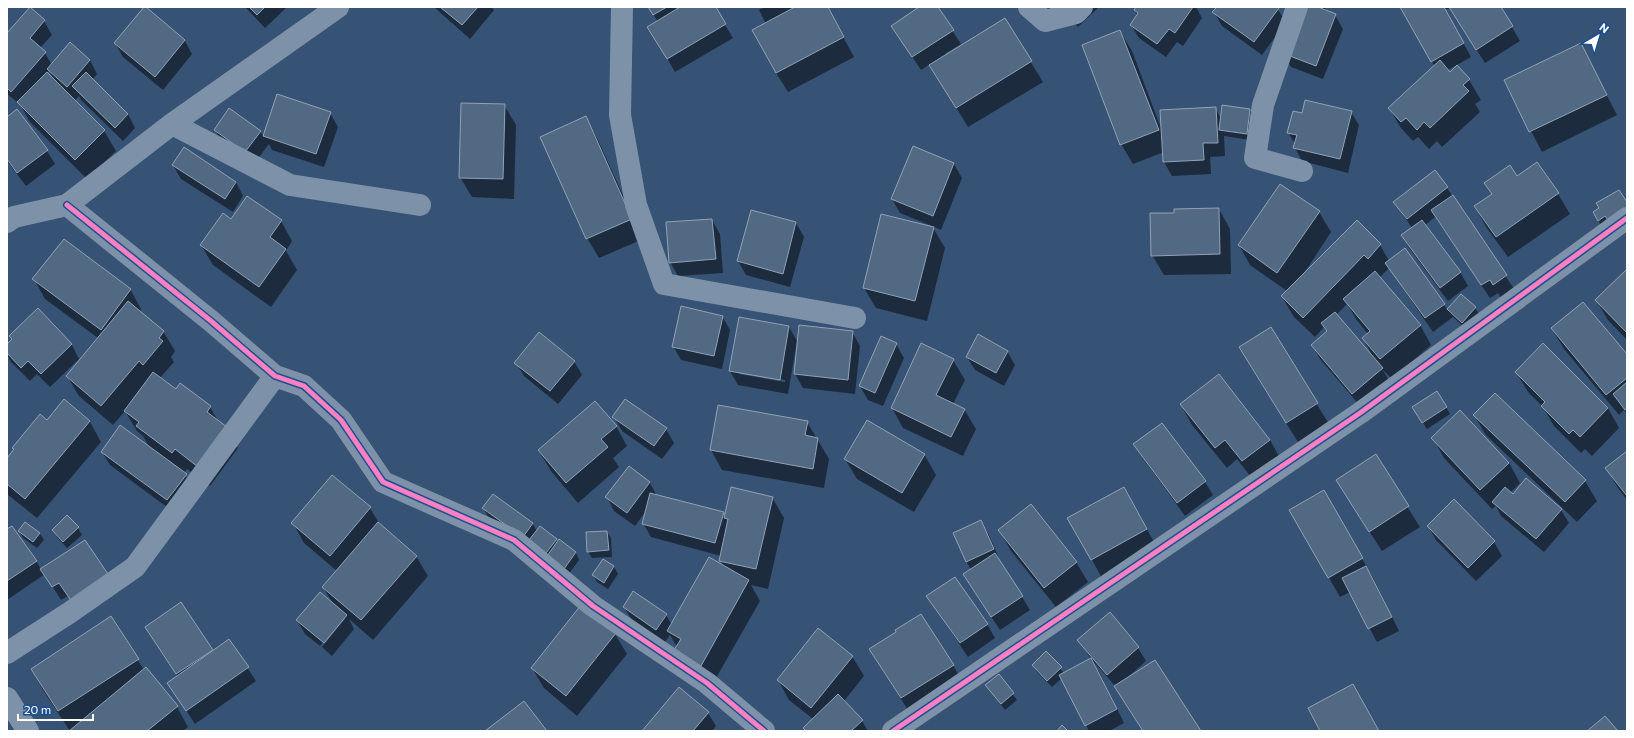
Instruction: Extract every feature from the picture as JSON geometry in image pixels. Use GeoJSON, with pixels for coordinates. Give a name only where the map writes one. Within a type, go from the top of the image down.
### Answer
{"type":"FeatureCollection","features":[{"type":"Feature","properties":{"kind":"street"},"geometry":{"type":"LineString","coordinates":[[9,214],[67,205],[172,124],[338,7]]}},
{"type":"Feature","properties":{"kind":"street"},"geometry":{"type":"LineString","coordinates":[[622,7],[620,115],[636,205],[664,284],[855,318]]}},
{"type":"Feature","properties":{"kind":"street"},"geometry":{"type":"LineString","coordinates":[[1030,7],[1045,21],[1076,13],[1082,7]]}},
{"type":"Feature","properties":{"kind":"street"},"geometry":{"type":"LineString","coordinates":[[1297,7],[1263,105],[1255,158],[1302,171]]}},
{"type":"Feature","properties":{"kind":"street"},"geometry":{"type":"LineString","coordinates":[[172,124],[290,185],[420,205]]}},
{"type":"Feature","properties":{"kind":"street"},"geometry":{"type":"LineString","coordinates":[[67,205],[211,321],[275,376],[304,386],[341,420],[383,482],[514,540],[593,606],[707,683],[764,731]]}},
{"type":"Feature","properties":{"kind":"street"},"geometry":{"type":"LineString","coordinates":[[893,731],[1360,413],[1627,218]]}},
{"type":"Feature","properties":{"kind":"street"},"geometry":{"type":"LineString","coordinates":[[7,653],[69,613],[135,567],[275,376]]}},
{"type":"Feature","properties":{"kind":"street"},"geometry":{"type":"LineString","coordinates":[[7,698],[28,731]]}},
{"type":"Feature","properties":{"kind":"building"},"geometry":{"type":"Polygon","coordinates":[[[30,7],[45,20],[30,38],[46,52],[11,92],[7,88],[7,33],[30,7]]]}},
{"type":"Feature","properties":{"kind":"building"},"geometry":{"type":"Polygon","coordinates":[[[144,7],[146,7],[185,40],[155,77],[114,43],[144,7]]]}},
{"type":"Feature","properties":{"kind":"building"},"geometry":{"type":"Polygon","coordinates":[[[249,7],[265,7],[257,15],[249,7]]]}},
{"type":"Feature","properties":{"kind":"building"},"geometry":{"type":"Polygon","coordinates":[[[440,7],[478,7],[462,25],[440,7]]]}},
{"type":"Feature","properties":{"kind":"building"},"geometry":{"type":"Polygon","coordinates":[[[648,7],[667,7],[653,15],[648,7]]]}},
{"type":"Feature","properties":{"kind":"building"},"geometry":{"type":"Polygon","coordinates":[[[680,7],[716,7],[726,24],[667,59],[647,27],[680,7]]]}},
{"type":"Feature","properties":{"kind":"building"},"geometry":{"type":"Polygon","coordinates":[[[795,7],[828,7],[844,37],[776,73],[752,30],[795,7]]]}},
{"type":"Feature","properties":{"kind":"building"},"geometry":{"type":"Polygon","coordinates":[[[919,7],[938,7],[954,30],[912,57],[891,26],[919,7]]]}},
{"type":"Feature","properties":{"kind":"building"},"geometry":{"type":"Polygon","coordinates":[[[1136,7],[1193,7],[1175,33],[1169,29],[1157,44],[1130,25],[1138,13],[1134,10],[1136,7]]]}},
{"type":"Feature","properties":{"kind":"building"},"geometry":{"type":"Polygon","coordinates":[[[1217,7],[1279,8],[1254,42],[1212,12],[1217,7]]]}},
{"type":"Feature","properties":{"kind":"building"},"geometry":{"type":"Polygon","coordinates":[[[1300,7],[1318,7],[1336,14],[1316,66],[1282,53],[1300,7]]]}},
{"type":"Feature","properties":{"kind":"building"},"geometry":{"type":"Polygon","coordinates":[[[1400,7],[1444,7],[1464,43],[1431,62],[1400,7]]]}},
{"type":"Feature","properties":{"kind":"building"},"geometry":{"type":"Polygon","coordinates":[[[1449,7],[1501,7],[1513,26],[1476,50],[1449,7]]]}},
{"type":"Feature","properties":{"kind":"building"},"geometry":{"type":"Polygon","coordinates":[[[1005,18],[1032,61],[956,108],[929,65],[1005,18]]]}},
{"type":"Feature","properties":{"kind":"building"},"geometry":{"type":"Polygon","coordinates":[[[1120,30],[1159,130],[1120,145],[1082,45],[1120,30]]]}},
{"type":"Feature","properties":{"kind":"building"},"geometry":{"type":"Polygon","coordinates":[[[70,42],[90,60],[67,87],[47,69],[70,42]]]}},
{"type":"Feature","properties":{"kind":"building"},"geometry":{"type":"Polygon","coordinates":[[[1581,43],[1607,95],[1529,132],[1504,80],[1581,43]]]}},
{"type":"Feature","properties":{"kind":"building"},"geometry":{"type":"Polygon","coordinates":[[[1440,60],[1450,72],[1457,65],[1470,79],[1463,85],[1469,91],[1430,128],[1424,122],[1417,130],[1406,118],[1401,122],[1388,108],[1440,60]]]}},
{"type":"Feature","properties":{"kind":"building"},"geometry":{"type":"Polygon","coordinates":[[[47,72],[105,130],[75,160],[17,102],[47,72]]]}},
{"type":"Feature","properties":{"kind":"building"},"geometry":{"type":"Polygon","coordinates":[[[86,72],[128,114],[115,128],[72,86],[86,72]]]}},
{"type":"Feature","properties":{"kind":"building"},"geometry":{"type":"Polygon","coordinates":[[[277,94],[331,112],[316,154],[263,136],[277,94]]]}},
{"type":"Feature","properties":{"kind":"building"},"geometry":{"type":"Polygon","coordinates":[[[1305,100],[1352,111],[1340,159],[1293,148],[1297,135],[1287,133],[1293,111],[1302,113],[1305,100]]]}},
{"type":"Feature","properties":{"kind":"building"},"geometry":{"type":"Polygon","coordinates":[[[461,103],[505,104],[503,179],[459,178],[461,103]]]}},
{"type":"Feature","properties":{"kind":"building"},"geometry":{"type":"Polygon","coordinates":[[[1222,105],[1250,109],[1247,134],[1219,130],[1222,105]]]}},
{"type":"Feature","properties":{"kind":"building"},"geometry":{"type":"Polygon","coordinates":[[[1216,107],[1218,143],[1203,143],[1204,160],[1163,162],[1160,110],[1216,107]]]}},
{"type":"Feature","properties":{"kind":"building"},"geometry":{"type":"Polygon","coordinates":[[[229,108],[261,131],[245,152],[214,130],[229,108]]]}},
{"type":"Feature","properties":{"kind":"building"},"geometry":{"type":"Polygon","coordinates":[[[17,109],[48,150],[17,173],[7,159],[7,117],[17,109]]]}},
{"type":"Feature","properties":{"kind":"building"},"geometry":{"type":"Polygon","coordinates":[[[586,116],[632,219],[586,239],[540,137],[586,116]]]}},
{"type":"Feature","properties":{"kind":"building"},"geometry":{"type":"Polygon","coordinates":[[[913,146],[954,163],[933,216],[891,199],[913,146]]]}},
{"type":"Feature","properties":{"kind":"building"},"geometry":{"type":"Polygon","coordinates":[[[184,147],[236,182],[225,199],[172,165],[184,147]]]}},
{"type":"Feature","properties":{"kind":"building"},"geometry":{"type":"Polygon","coordinates":[[[1537,162],[1559,193],[1496,237],[1474,206],[1492,194],[1484,183],[1510,165],[1517,176],[1537,162]]]}},
{"type":"Feature","properties":{"kind":"building"},"geometry":{"type":"Polygon","coordinates":[[[1435,170],[1448,187],[1407,219],[1393,202],[1435,170]]]}},
{"type":"Feature","properties":{"kind":"building"},"geometry":{"type":"Polygon","coordinates":[[[1280,184],[1320,211],[1277,273],[1238,245],[1280,184]]]}},
{"type":"Feature","properties":{"kind":"building"},"geometry":{"type":"Polygon","coordinates":[[[1619,190],[1627,202],[1627,208],[1608,220],[1605,216],[1598,221],[1593,212],[1599,208],[1596,203],[1619,190]]]}},
{"type":"Feature","properties":{"kind":"building"},"geometry":{"type":"Polygon","coordinates":[[[1453,195],[1507,275],[1493,285],[1490,280],[1481,285],[1431,210],[1453,195]]]}},
{"type":"Feature","properties":{"kind":"building"},"geometry":{"type":"Polygon","coordinates":[[[247,196],[282,220],[270,237],[286,249],[259,287],[200,245],[223,213],[231,219],[247,196]]]}},
{"type":"Feature","properties":{"kind":"building"},"geometry":{"type":"Polygon","coordinates":[[[1219,208],[1220,254],[1151,256],[1150,213],[1174,213],[1174,209],[1219,208]]]}},
{"type":"Feature","properties":{"kind":"building"},"geometry":{"type":"Polygon","coordinates":[[[751,210],[796,222],[783,274],[737,261],[751,210]]]}},
{"type":"Feature","properties":{"kind":"building"},"geometry":{"type":"Polygon","coordinates":[[[881,214],[934,227],[915,301],[863,288],[881,214]]]}},
{"type":"Feature","properties":{"kind":"building"},"geometry":{"type":"Polygon","coordinates":[[[712,219],[716,259],[669,263],[666,222],[712,219]]]}},
{"type":"Feature","properties":{"kind":"building"},"geometry":{"type":"Polygon","coordinates":[[[1357,220],[1381,244],[1368,259],[1364,255],[1303,318],[1281,296],[1357,220]]]}},
{"type":"Feature","properties":{"kind":"building"},"geometry":{"type":"Polygon","coordinates":[[[1422,220],[1461,272],[1440,288],[1401,235],[1422,220]]]}},
{"type":"Feature","properties":{"kind":"building"},"geometry":{"type":"Polygon","coordinates":[[[64,239],[131,289],[101,330],[32,279],[64,239]]]}},
{"type":"Feature","properties":{"kind":"building"},"geometry":{"type":"Polygon","coordinates":[[[1405,248],[1445,304],[1425,318],[1385,263],[1405,248]]]}},
{"type":"Feature","properties":{"kind":"building"},"geometry":{"type":"Polygon","coordinates":[[[1627,269],[1627,333],[1595,300],[1627,269]]]}},
{"type":"Feature","properties":{"kind":"building"},"geometry":{"type":"Polygon","coordinates":[[[1375,271],[1421,325],[1380,359],[1362,338],[1370,331],[1343,299],[1375,271]]]}},
{"type":"Feature","properties":{"kind":"building"},"geometry":{"type":"Polygon","coordinates":[[[1461,294],[1476,307],[1462,323],[1447,309],[1461,294]]]}},
{"type":"Feature","properties":{"kind":"building"},"geometry":{"type":"Polygon","coordinates":[[[128,301],[164,331],[159,338],[163,341],[143,365],[139,361],[101,406],[66,376],[128,301]]]}},
{"type":"Feature","properties":{"kind":"building"},"geometry":{"type":"Polygon","coordinates":[[[1583,302],[1627,354],[1627,378],[1606,395],[1551,328],[1583,302]]]}},
{"type":"Feature","properties":{"kind":"building"},"geometry":{"type":"Polygon","coordinates":[[[681,306],[723,316],[714,356],[672,347],[681,306]]]}},
{"type":"Feature","properties":{"kind":"building"},"geometry":{"type":"Polygon","coordinates":[[[38,308],[72,344],[41,374],[28,361],[21,368],[7,353],[7,344],[12,339],[9,336],[38,308]]]}},
{"type":"Feature","properties":{"kind":"building"},"geometry":{"type":"Polygon","coordinates":[[[1335,312],[1383,368],[1352,394],[1311,345],[1327,331],[1321,323],[1335,312]]]}},
{"type":"Feature","properties":{"kind":"building"},"geometry":{"type":"Polygon","coordinates":[[[739,317],[789,326],[780,380],[729,371],[739,317]]]}},
{"type":"Feature","properties":{"kind":"building"},"geometry":{"type":"Polygon","coordinates":[[[799,325],[853,331],[848,380],[794,374],[799,325]]]}},
{"type":"Feature","properties":{"kind":"building"},"geometry":{"type":"Polygon","coordinates":[[[1271,327],[1318,403],[1286,423],[1239,347],[1271,327]]]}},
{"type":"Feature","properties":{"kind":"building"},"geometry":{"type":"Polygon","coordinates":[[[539,332],[575,361],[550,391],[514,363],[539,332]]]}},
{"type":"Feature","properties":{"kind":"building"},"geometry":{"type":"Polygon","coordinates":[[[978,334],[1008,351],[996,373],[966,357],[978,334]]]}},
{"type":"Feature","properties":{"kind":"building"},"geometry":{"type":"Polygon","coordinates":[[[881,336],[897,343],[875,393],[859,386],[881,336]]]}},
{"type":"Feature","properties":{"kind":"building"},"geometry":{"type":"Polygon","coordinates":[[[921,343],[954,359],[936,395],[965,409],[951,437],[891,408],[921,343]]]}},
{"type":"Feature","properties":{"kind":"building"},"geometry":{"type":"Polygon","coordinates":[[[1543,343],[1608,408],[1580,437],[1573,430],[1569,434],[1541,406],[1545,402],[1515,372],[1543,343]]]}},
{"type":"Feature","properties":{"kind":"building"},"geometry":{"type":"Polygon","coordinates":[[[153,372],[176,389],[180,383],[211,406],[207,412],[227,427],[198,467],[175,449],[172,453],[136,426],[139,422],[124,411],[153,372]]]}},
{"type":"Feature","properties":{"kind":"building"},"geometry":{"type":"Polygon","coordinates":[[[1219,374],[1270,440],[1242,461],[1225,440],[1215,448],[1180,404],[1219,374]]]}},
{"type":"Feature","properties":{"kind":"building"},"geometry":{"type":"Polygon","coordinates":[[[1627,382],[1627,409],[1625,410],[1613,394],[1627,382]]]}},
{"type":"Feature","properties":{"kind":"building"},"geometry":{"type":"Polygon","coordinates":[[[1437,391],[1447,407],[1422,423],[1412,407],[1437,391]]]}},
{"type":"Feature","properties":{"kind":"building"},"geometry":{"type":"Polygon","coordinates":[[[1495,393],[1586,480],[1565,502],[1473,415],[1495,393]]]}},
{"type":"Feature","properties":{"kind":"building"},"geometry":{"type":"Polygon","coordinates":[[[64,399],[90,421],[25,499],[7,484],[7,458],[14,449],[12,448],[40,414],[47,420],[64,399]]]}},
{"type":"Feature","properties":{"kind":"building"},"geometry":{"type":"Polygon","coordinates":[[[625,399],[667,428],[654,446],[612,417],[625,399]]]}},
{"type":"Feature","properties":{"kind":"building"},"geometry":{"type":"Polygon","coordinates":[[[595,401],[617,426],[601,439],[608,447],[566,483],[538,450],[595,401]]]}},
{"type":"Feature","properties":{"kind":"building"},"geometry":{"type":"Polygon","coordinates":[[[718,405],[808,421],[805,435],[818,438],[813,469],[710,450],[718,405]]]}},
{"type":"Feature","properties":{"kind":"building"},"geometry":{"type":"Polygon","coordinates":[[[1460,410],[1509,463],[1480,490],[1431,438],[1460,410]]]}},
{"type":"Feature","properties":{"kind":"building"},"geometry":{"type":"Polygon","coordinates":[[[867,420],[925,454],[902,493],[844,459],[867,420]]]}},
{"type":"Feature","properties":{"kind":"building"},"geometry":{"type":"Polygon","coordinates":[[[1162,423],[1206,481],[1177,503],[1133,444],[1162,423]]]}},
{"type":"Feature","properties":{"kind":"building"},"geometry":{"type":"Polygon","coordinates":[[[120,425],[187,474],[167,500],[101,452],[120,425]]]}},
{"type":"Feature","properties":{"kind":"building"},"geometry":{"type":"Polygon","coordinates":[[[1627,451],[1627,496],[1605,468],[1627,451]]]}},
{"type":"Feature","properties":{"kind":"building"},"geometry":{"type":"Polygon","coordinates":[[[1376,454],[1409,506],[1369,532],[1336,480],[1376,454]]]}},
{"type":"Feature","properties":{"kind":"building"},"geometry":{"type":"Polygon","coordinates":[[[629,466],[650,482],[627,513],[605,497],[629,466]]]}},
{"type":"Feature","properties":{"kind":"building"},"geometry":{"type":"Polygon","coordinates":[[[332,475],[371,507],[330,556],[291,523],[332,475]]]}},
{"type":"Feature","properties":{"kind":"building"},"geometry":{"type":"Polygon","coordinates":[[[1526,478],[1562,509],[1536,539],[1492,502],[1505,487],[1513,494],[1526,478]]]}},
{"type":"Feature","properties":{"kind":"building"},"geometry":{"type":"Polygon","coordinates":[[[731,487],[773,497],[756,569],[719,561],[728,519],[724,518],[731,487]]]}},
{"type":"Feature","properties":{"kind":"building"},"geometry":{"type":"Polygon","coordinates":[[[1124,487],[1147,529],[1091,560],[1067,518],[1124,487]]]}},
{"type":"Feature","properties":{"kind":"building"},"geometry":{"type":"Polygon","coordinates":[[[1324,490],[1363,558],[1328,578],[1289,510],[1324,490]]]}},
{"type":"Feature","properties":{"kind":"building"},"geometry":{"type":"Polygon","coordinates":[[[650,493],[724,512],[715,543],[642,524],[650,493]]]}},
{"type":"Feature","properties":{"kind":"building"},"geometry":{"type":"Polygon","coordinates":[[[493,494],[533,523],[523,537],[482,508],[493,494]]]}},
{"type":"Feature","properties":{"kind":"building"},"geometry":{"type":"Polygon","coordinates":[[[1454,499],[1495,541],[1468,568],[1427,526],[1454,499]]]}},
{"type":"Feature","properties":{"kind":"building"},"geometry":{"type":"Polygon","coordinates":[[[1031,504],[1077,562],[1044,588],[998,530],[1031,504]]]}},
{"type":"Feature","properties":{"kind":"building"},"geometry":{"type":"Polygon","coordinates":[[[67,515],[79,527],[63,542],[52,530],[67,515]]]}},
{"type":"Feature","properties":{"kind":"building"},"geometry":{"type":"Polygon","coordinates":[[[981,520],[994,549],[966,562],[953,533],[981,520]]]}},
{"type":"Feature","properties":{"kind":"building"},"geometry":{"type":"Polygon","coordinates":[[[25,522],[40,533],[33,542],[18,531],[25,522]]]}},
{"type":"Feature","properties":{"kind":"building"},"geometry":{"type":"Polygon","coordinates":[[[378,522],[417,556],[361,620],[322,587],[378,522]]]}},
{"type":"Feature","properties":{"kind":"building"},"geometry":{"type":"Polygon","coordinates":[[[12,526],[37,561],[7,581],[7,529],[12,526]]]}},
{"type":"Feature","properties":{"kind":"building"},"geometry":{"type":"Polygon","coordinates":[[[540,526],[557,539],[546,553],[529,540],[540,526]]]}},
{"type":"Feature","properties":{"kind":"building"},"geometry":{"type":"Polygon","coordinates":[[[607,531],[609,550],[587,552],[586,532],[607,531]]]}},
{"type":"Feature","properties":{"kind":"building"},"geometry":{"type":"Polygon","coordinates":[[[559,539],[576,552],[564,569],[547,556],[559,539]]]}},
{"type":"Feature","properties":{"kind":"building"},"geometry":{"type":"Polygon","coordinates":[[[85,540],[110,577],[72,602],[59,583],[52,587],[40,569],[85,540]]]}},
{"type":"Feature","properties":{"kind":"building"},"geometry":{"type":"Polygon","coordinates":[[[995,553],[1023,596],[991,617],[963,574],[995,553]]]}},
{"type":"Feature","properties":{"kind":"building"},"geometry":{"type":"Polygon","coordinates":[[[709,557],[749,580],[701,666],[674,650],[681,639],[667,631],[709,557]]]}},
{"type":"Feature","properties":{"kind":"building"},"geometry":{"type":"Polygon","coordinates":[[[603,559],[614,566],[604,583],[592,575],[603,559]]]}},
{"type":"Feature","properties":{"kind":"building"},"geometry":{"type":"Polygon","coordinates":[[[1366,566],[1392,617],[1368,629],[1342,578],[1366,566]]]}},
{"type":"Feature","properties":{"kind":"building"},"geometry":{"type":"Polygon","coordinates":[[[955,577],[988,624],[960,643],[926,596],[955,577]]]}},
{"type":"Feature","properties":{"kind":"building"},"geometry":{"type":"Polygon","coordinates":[[[633,591],[667,614],[656,630],[623,607],[633,591]]]}},
{"type":"Feature","properties":{"kind":"building"},"geometry":{"type":"Polygon","coordinates":[[[320,592],[347,615],[324,643],[296,620],[320,592]]]}},
{"type":"Feature","properties":{"kind":"building"},"geometry":{"type":"Polygon","coordinates":[[[181,602],[213,650],[176,674],[145,627],[181,602]]]}},
{"type":"Feature","properties":{"kind":"building"},"geometry":{"type":"Polygon","coordinates":[[[581,605],[616,633],[566,696],[531,668],[581,605]]]}},
{"type":"Feature","properties":{"kind":"building"},"geometry":{"type":"Polygon","coordinates":[[[1110,612],[1139,647],[1107,675],[1077,640],[1110,612]]]}},
{"type":"Feature","properties":{"kind":"building"},"geometry":{"type":"Polygon","coordinates":[[[921,614],[954,665],[901,698],[869,649],[896,632],[895,630],[921,614]]]}},
{"type":"Feature","properties":{"kind":"building"},"geometry":{"type":"Polygon","coordinates":[[[111,616],[139,659],[58,711],[31,669],[111,616]]]}},
{"type":"Feature","properties":{"kind":"building"},"geometry":{"type":"Polygon","coordinates":[[[818,628],[853,656],[811,708],[777,680],[818,628]]]}},
{"type":"Feature","properties":{"kind":"building"},"geometry":{"type":"Polygon","coordinates":[[[229,639],[249,667],[186,711],[167,683],[229,639]]]}},
{"type":"Feature","properties":{"kind":"building"},"geometry":{"type":"Polygon","coordinates":[[[1046,651],[1062,667],[1047,681],[1032,665],[1046,651]]]}},
{"type":"Feature","properties":{"kind":"building"},"geometry":{"type":"Polygon","coordinates":[[[1091,658],[1117,709],[1085,726],[1059,675],[1091,658]]]}},
{"type":"Feature","properties":{"kind":"building"},"geometry":{"type":"Polygon","coordinates":[[[1155,660],[1201,731],[1143,731],[1114,686],[1155,660]]]}},
{"type":"Feature","properties":{"kind":"building"},"geometry":{"type":"Polygon","coordinates":[[[146,667],[178,706],[147,731],[69,731],[146,667]]]}},
{"type":"Feature","properties":{"kind":"building"},"geometry":{"type":"Polygon","coordinates":[[[999,674],[1014,693],[1001,704],[985,685],[999,674]]]}},
{"type":"Feature","properties":{"kind":"building"},"geometry":{"type":"Polygon","coordinates":[[[1353,684],[1379,731],[1320,731],[1308,708],[1353,684]]]}},
{"type":"Feature","properties":{"kind":"building"},"geometry":{"type":"Polygon","coordinates":[[[679,687],[709,712],[693,731],[642,731],[679,687]]]}},
{"type":"Feature","properties":{"kind":"building"},"geometry":{"type":"Polygon","coordinates":[[[838,694],[863,720],[851,731],[806,731],[803,728],[838,694]]]}},
{"type":"Feature","properties":{"kind":"building"},"geometry":{"type":"Polygon","coordinates":[[[524,701],[547,731],[485,731],[524,701]]]}},
{"type":"Feature","properties":{"kind":"building"},"geometry":{"type":"Polygon","coordinates":[[[1605,716],[1618,731],[1587,731],[1605,716]]]}},
{"type":"Feature","properties":{"kind":"building"},"geometry":{"type":"Polygon","coordinates":[[[1062,725],[1068,731],[1057,731],[1062,725]]]}},
{"type":"Feature","properties":{"kind":"cycle path"},"geometry":{"type":"LineString","coordinates":[[67,205],[211,321],[275,376],[304,386],[341,420],[383,482],[514,540],[593,606],[707,683],[764,731]]}},
{"type":"Feature","properties":{"kind":"cycle path"},"geometry":{"type":"LineString","coordinates":[[893,731],[1360,413],[1627,218]]}}]}
